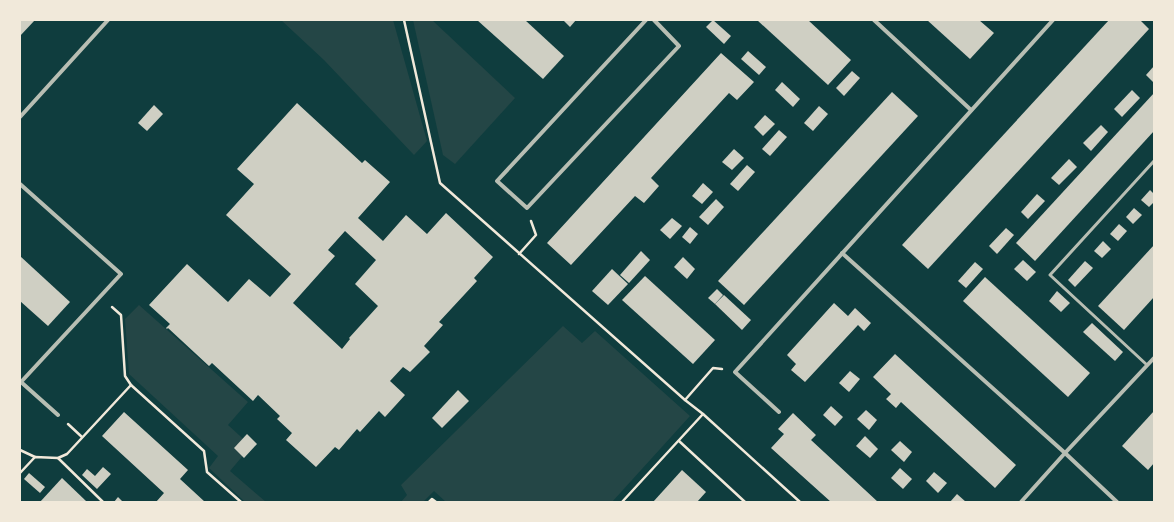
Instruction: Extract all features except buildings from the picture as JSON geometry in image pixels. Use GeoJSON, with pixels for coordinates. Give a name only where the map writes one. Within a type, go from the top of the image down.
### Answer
{"type":"FeatureCollection","features":[{"type":"Feature","properties":{"kind":"street"},"geometry":{"type":"LineString","coordinates":[[20,117],[108,20]]}},
{"type":"Feature","properties":{"kind":"street"},"geometry":{"type":"LineString","coordinates":[[646,20],[497,181],[528,208],[679,46],[654,20]]}},
{"type":"Feature","properties":{"kind":"street"},"geometry":{"type":"LineString","coordinates":[[874,20],[971,110]]}},
{"type":"Feature","properties":{"kind":"street"},"geometry":{"type":"LineString","coordinates":[[779,412],[735,372],[1053,20]]}},
{"type":"Feature","properties":{"kind":"street"},"geometry":{"type":"LineString","coordinates":[[20,184],[121,274],[20,383],[58,415]]}},
{"type":"Feature","properties":{"kind":"street"},"geometry":{"type":"LineString","coordinates":[[842,252],[1065,453],[1117,502]]}},
{"type":"Feature","properties":{"kind":"street"},"geometry":{"type":"LineString","coordinates":[[1021,502],[1154,358]]}},
{"type":"Feature","properties":{"kind":"lane"},"geometry":{"type":"LineString","coordinates":[[1147,365],[1050,275],[1154,161]]}},
{"type":"Feature","properties":{"kind":"path"},"geometry":{"type":"LineString","coordinates":[[404,20],[440,183],[685,400],[703,414],[800,502]]}},
{"type":"Feature","properties":{"kind":"path"},"geometry":{"type":"LineString","coordinates":[[519,254],[536,235],[528,208]]}},
{"type":"Feature","properties":{"kind":"path"},"geometry":{"type":"LineString","coordinates":[[100,296],[121,315],[125,376],[131,386],[204,451],[207,472],[241,502]]}},
{"type":"Feature","properties":{"kind":"path"},"geometry":{"type":"LineString","coordinates":[[685,400],[713,368],[735,372]]}},
{"type":"Feature","properties":{"kind":"path"},"geometry":{"type":"LineString","coordinates":[[20,450],[35,457],[58,458],[67,454],[131,386]]}},
{"type":"Feature","properties":{"kind":"path"},"geometry":{"type":"LineString","coordinates":[[622,502],[703,414]]}},
{"type":"Feature","properties":{"kind":"path"},"geometry":{"type":"LineString","coordinates":[[679,441],[745,502]]}},
{"type":"Feature","properties":{"kind":"path"},"geometry":{"type":"LineString","coordinates":[[20,473],[35,457]]}},
{"type":"Feature","properties":{"kind":"path"},"geometry":{"type":"LineString","coordinates":[[58,458],[103,502]]}},
{"type":"Feature","properties":{"kind":"path"},"geometry":{"type":"LineString","coordinates":[[429,502],[432,499],[436,502]]}},
{"type":"Feature","properties":{"kind":"shaded area"},"geometry":{"type":"Polygon","coordinates":[[[281,20],[393,20],[427,141],[414,155],[324,60],[281,20]]]}},
{"type":"Feature","properties":{"kind":"shaded area"},"geometry":{"type":"Polygon","coordinates":[[[413,20],[432,20],[515,98],[455,164],[443,155],[413,20]]]}},
{"type":"Feature","properties":{"kind":"shaded area"},"geometry":{"type":"Polygon","coordinates":[[[139,305],[248,402],[228,425],[251,446],[230,471],[266,502],[245,502],[209,468],[218,456],[129,374],[125,319],[139,305]]]}},
{"type":"Feature","properties":{"kind":"shaded area"},"geometry":{"type":"Polygon","coordinates":[[[563,326],[582,343],[595,331],[690,416],[612,502],[446,502],[434,491],[423,502],[401,502],[407,495],[401,485],[563,326]]]}}]}
